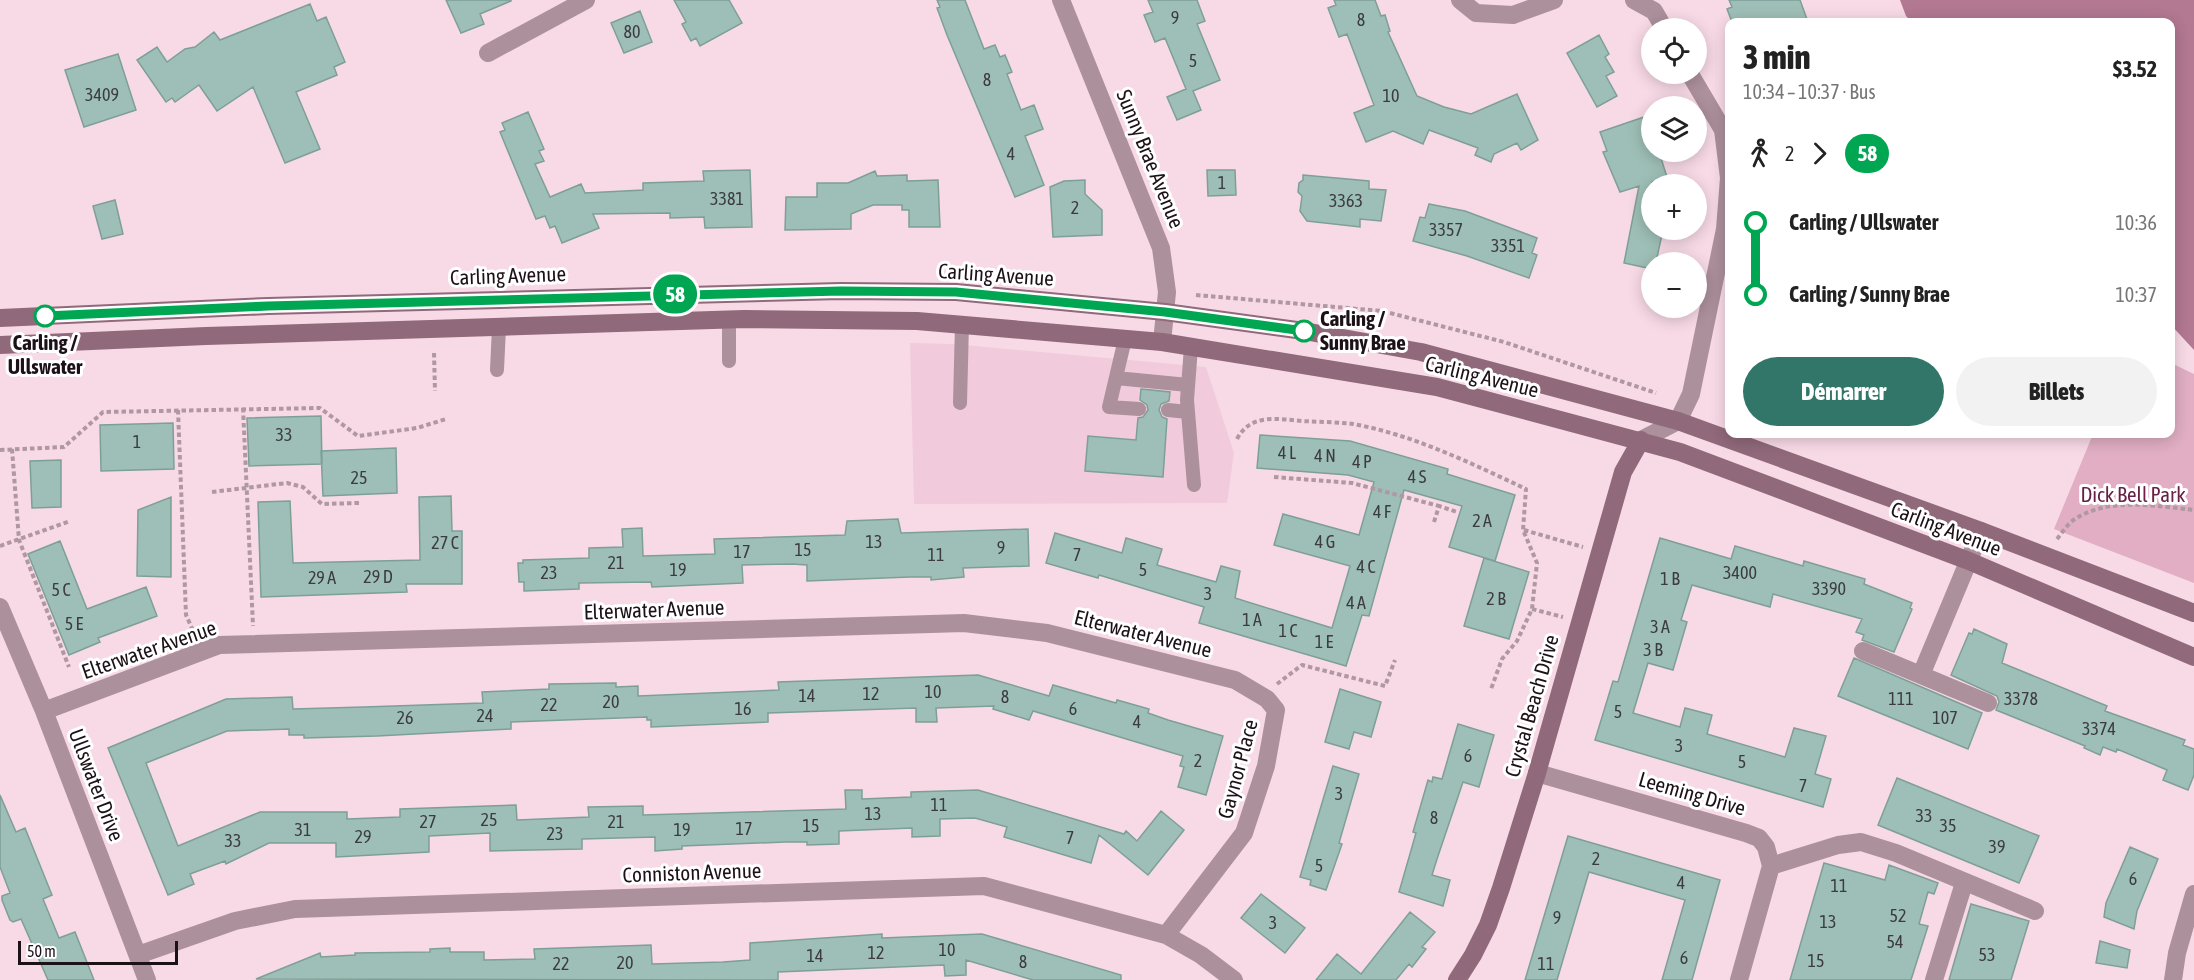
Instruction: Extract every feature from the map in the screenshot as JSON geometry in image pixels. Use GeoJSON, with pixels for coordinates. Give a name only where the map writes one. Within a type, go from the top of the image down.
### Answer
{"type":"FeatureCollection","features":[{"type":"Feature","properties":{"kind":"main road","name":"Carling Avenue"},"geometry":{"type":"LineString","coordinates":[[0,318],[268,306],[769,291],[956,292],[1165,312],[1304,331],[1421,352],[1678,421],[1981,531],[2194,613]]}},
{"type":"Feature","properties":{"kind":"main road","name":"Carling Avenue"},"geometry":{"type":"LineString","coordinates":[[0,345],[729,320],[917,321],[1162,342],[1437,387],[1641,440],[1680,452],[1969,561],[2194,657]]}},
{"type":"Feature","properties":{"kind":"main road","name":"Crystal Beach Drive"},"geometry":{"type":"LineString","coordinates":[[1457,980],[1473,956],[1488,925],[1537,773],[1623,472],[1641,440]]}},
{"type":"Feature","properties":{"kind":"street"},"geometry":{"type":"LineString","coordinates":[[488,53],[586,0]]}},
{"type":"Feature","properties":{"kind":"street","name":"Sunny Brae Avenue"},"geometry":{"type":"LineString","coordinates":[[1061,0],[1161,248],[1167,292],[1162,342]]}},
{"type":"Feature","properties":{"kind":"street"},"geometry":{"type":"LineString","coordinates":[[1460,0],[1476,13],[1513,15],[1554,0]]}},
{"type":"Feature","properties":{"kind":"street"},"geometry":{"type":"LineString","coordinates":[[1634,0],[1654,11],[1658,18]]}},
{"type":"Feature","properties":{"kind":"street"},"geometry":{"type":"LineString","coordinates":[[1696,84],[1723,130],[1725,146]]}},
{"type":"Feature","properties":{"kind":"street"},"geometry":{"type":"LineString","coordinates":[[1641,440],[1678,421],[1691,394],[1725,229]]}},
{"type":"Feature","properties":{"kind":"street"},"geometry":{"type":"LineString","coordinates":[[1921,675],[1981,531]]}},
{"type":"Feature","properties":{"kind":"street","name":"Ullswater Drive"},"geometry":{"type":"LineString","coordinates":[[0,607],[44,711],[147,980]]}},
{"type":"Feature","properties":{"kind":"street","name":"Elterwater Avenue"},"geometry":{"type":"LineString","coordinates":[[44,711],[219,645],[964,623],[1047,633],[1213,674],[1235,680],[1267,699]]}},
{"type":"Feature","properties":{"kind":"street"},"geometry":{"type":"LineString","coordinates":[[1863,651],[1988,703]]}},
{"type":"Feature","properties":{"kind":"street","name":"Gaynor Place"},"geometry":{"type":"LineString","coordinates":[[1166,935],[1244,833],[1266,766],[1276,710],[1267,699]]}},
{"type":"Feature","properties":{"kind":"street","name":"Leeming Drive"},"geometry":{"type":"LineString","coordinates":[[1537,773],[1759,838],[1766,847],[1771,866]]}},
{"type":"Feature","properties":{"kind":"street"},"geometry":{"type":"LineString","coordinates":[[1739,980],[1771,866],[1838,845],[1862,842],[1896,853],[2035,911]]}},
{"type":"Feature","properties":{"kind":"street"},"geometry":{"type":"LineString","coordinates":[[1934,980],[1964,883]]}},
{"type":"Feature","properties":{"kind":"street","name":"Conniston Avenue"},"geometry":{"type":"LineString","coordinates":[[138,956],[235,921],[296,909],[984,886],[1166,935],[1201,955],[1234,980]]}},
{"type":"Feature","properties":{"kind":"street"},"geometry":{"type":"LineString","coordinates":[[2173,980],[2177,953],[2194,894]]}},
{"type":"Feature","properties":{"kind":"lane"},"geometry":{"type":"LineString","coordinates":[[729,320],[729,361]]}},
{"type":"Feature","properties":{"kind":"lane"},"geometry":{"type":"LineString","coordinates":[[960,403],[962,324]]}},
{"type":"Feature","properties":{"kind":"lane"},"geometry":{"type":"LineString","coordinates":[[497,370],[499,327]]}},
{"type":"Feature","properties":{"kind":"lane"},"geometry":{"type":"LineString","coordinates":[[1125,339],[1109,407],[1139,410]]}},
{"type":"Feature","properties":{"kind":"lane"},"geometry":{"type":"LineString","coordinates":[[1191,347],[1188,412],[1194,485]]}},
{"type":"Feature","properties":{"kind":"lane"},"geometry":{"type":"LineString","coordinates":[[1116,378],[1188,385]]}},
{"type":"Feature","properties":{"kind":"lane"},"geometry":{"type":"LineString","coordinates":[[1168,410],[1188,412]]}},
{"type":"Feature","properties":{"kind":"path"},"geometry":{"type":"LineString","coordinates":[[434,353],[435,391]]}},
{"type":"Feature","properties":{"kind":"path"},"geometry":{"type":"LineString","coordinates":[[243,408],[254,644]]}},
{"type":"Feature","properties":{"kind":"path"},"geometry":{"type":"LineString","coordinates":[[0,450],[64,447],[103,412],[320,408],[358,436],[417,428],[446,419]]}},
{"type":"Feature","properties":{"kind":"path"},"geometry":{"type":"LineString","coordinates":[[178,410],[186,615],[201,651]]}},
{"type":"Feature","properties":{"kind":"path"},"geometry":{"type":"LineString","coordinates":[[1238,439],[1242,430],[1263,418],[1353,424],[1394,435],[1476,465],[1526,489],[1523,530],[1538,563],[1532,609],[1517,641],[1502,659],[1491,689]]}},
{"type":"Feature","properties":{"kind":"path"},"geometry":{"type":"LineString","coordinates":[[12,449],[19,540],[69,667]]}},
{"type":"Feature","properties":{"kind":"path"},"geometry":{"type":"LineString","coordinates":[[1274,477],[1352,483],[1457,512]]}},
{"type":"Feature","properties":{"kind":"path"},"geometry":{"type":"LineString","coordinates":[[212,492],[287,483],[303,487],[322,504],[359,503]]}},
{"type":"Feature","properties":{"kind":"path"},"geometry":{"type":"LineString","coordinates":[[1434,522],[1439,506]]}},
{"type":"Feature","properties":{"kind":"path"},"geometry":{"type":"LineString","coordinates":[[2056,540],[2074,519],[2101,507],[2152,506],[2194,510]]}},
{"type":"Feature","properties":{"kind":"path"},"geometry":{"type":"LineString","coordinates":[[0,546],[69,521]]}},
{"type":"Feature","properties":{"kind":"path"},"geometry":{"type":"LineString","coordinates":[[1523,530],[1600,552]]}},
{"type":"Feature","properties":{"kind":"path"},"geometry":{"type":"LineString","coordinates":[[1532,609],[1580,619]]}},
{"type":"Feature","properties":{"kind":"path"},"geometry":{"type":"LineString","coordinates":[[1267,699],[1279,682],[1302,664],[1385,686],[1395,660]]}},
{"type":"Feature","properties":{"kind":"shaded area"},"geometry":{"type":"Polygon","coordinates":[[[1900,0],[2194,0],[2194,350],[2175,329],[2175,18],[1908,18],[1900,0]]]}},
{"type":"Feature","properties":{"kind":"shaded area"},"geometry":{"type":"Polygon","coordinates":[[[910,343],[953,344],[1206,367],[1234,453],[1227,503],[914,504],[910,343]]]}},
{"type":"Feature","properties":{"kind":"green space","name":"Dick Bell Park"},"geometry":{"type":"Polygon","coordinates":[[[2175,365],[2194,374],[2194,583],[2054,529],[2091,438],[2175,438],[2175,365]]]}},
{"type":"Feature","properties":{"kind":"building"},"geometry":{"type":"Polygon","coordinates":[[[446,0],[511,1],[480,14],[484,24],[461,33],[446,0]]]}},
{"type":"Feature","properties":{"kind":"building"},"geometry":{"type":"Polygon","coordinates":[[[674,0],[729,0],[742,23],[700,46],[696,38],[691,41],[682,24],[686,22],[674,0]]]}},
{"type":"Feature","properties":{"kind":"building"},"geometry":{"type":"Polygon","coordinates":[[[937,0],[965,0],[984,49],[995,45],[1000,57],[1005,55],[1012,72],[1007,74],[1021,110],[1034,105],[1043,129],[1025,136],[1044,185],[1015,197],[947,35],[937,8],[940,7],[937,0]]]}},
{"type":"Feature","properties":{"kind":"building"},"geometry":{"type":"Polygon","coordinates":[[[1148,0],[1197,0],[1205,21],[1197,24],[1220,80],[1193,91],[1201,110],[1177,120],[1167,97],[1186,89],[1165,38],[1155,42],[1144,15],[1153,12],[1148,0]]]}},
{"type":"Feature","properties":{"kind":"building"},"geometry":{"type":"Polygon","coordinates":[[[1334,0],[1375,0],[1381,16],[1385,15],[1390,31],[1388,32],[1417,96],[1444,107],[1471,114],[1517,94],[1538,140],[1521,150],[1517,143],[1494,154],[1491,162],[1475,155],[1478,148],[1429,130],[1423,144],[1393,131],[1366,142],[1354,113],[1374,105],[1347,34],[1339,37],[1328,8],[1336,5],[1334,0]]]}},
{"type":"Feature","properties":{"kind":"building"},"geometry":{"type":"Polygon","coordinates":[[[1729,0],[1800,0],[1807,18],[1730,18],[1727,9],[1732,7],[1729,0]]]}},
{"type":"Feature","properties":{"kind":"building"},"geometry":{"type":"Polygon","coordinates":[[[310,4],[317,21],[326,17],[345,62],[334,67],[337,75],[296,92],[320,149],[285,163],[253,87],[217,111],[199,85],[175,102],[172,98],[166,102],[137,60],[157,47],[167,62],[185,49],[195,47],[214,32],[220,40],[310,4]]]}},
{"type":"Feature","properties":{"kind":"building"},"geometry":{"type":"Polygon","coordinates":[[[640,11],[652,42],[624,53],[611,23],[640,11]]]}},
{"type":"Feature","properties":{"kind":"building"},"geometry":{"type":"Polygon","coordinates":[[[1599,35],[1609,54],[1605,57],[1614,72],[1606,76],[1617,96],[1597,107],[1567,53],[1599,35]]]}},
{"type":"Feature","properties":{"kind":"building"},"geometry":{"type":"Polygon","coordinates":[[[118,54],[136,110],[84,127],[65,70],[118,54]]]}},
{"type":"Feature","properties":{"kind":"building"},"geometry":{"type":"Polygon","coordinates":[[[528,112],[544,149],[539,151],[544,161],[535,164],[550,197],[581,184],[585,193],[643,190],[643,183],[704,181],[703,171],[750,170],[752,227],[705,228],[704,217],[670,218],[670,213],[593,214],[599,228],[562,243],[555,226],[550,228],[545,216],[536,219],[500,132],[505,130],[502,123],[528,112]]]}},
{"type":"Feature","properties":{"kind":"building"},"geometry":{"type":"Polygon","coordinates":[[[1641,118],[1641,162],[1662,162],[1666,174],[1641,174],[1641,240],[1661,240],[1658,252],[1641,252],[1641,267],[1624,263],[1639,186],[1620,192],[1603,152],[1607,151],[1600,132],[1641,118]]]}},
{"type":"Feature","properties":{"kind":"building"},"geometry":{"type":"Polygon","coordinates":[[[1207,170],[1235,170],[1236,195],[1208,196],[1207,170]]]}},
{"type":"Feature","properties":{"kind":"building"},"geometry":{"type":"Polygon","coordinates":[[[875,171],[877,176],[907,175],[907,181],[938,180],[940,227],[909,227],[909,210],[902,210],[902,205],[873,205],[851,214],[851,229],[785,230],[786,197],[817,197],[817,183],[848,183],[875,171]]]}},
{"type":"Feature","properties":{"kind":"building"},"geometry":{"type":"Polygon","coordinates":[[[1303,175],[1369,181],[1369,189],[1386,190],[1381,221],[1360,219],[1360,227],[1307,221],[1300,211],[1302,196],[1298,192],[1303,175]]]}},
{"type":"Feature","properties":{"kind":"building"},"geometry":{"type":"Polygon","coordinates":[[[1085,180],[1085,194],[1102,210],[1102,235],[1053,237],[1050,187],[1064,181],[1085,180]]]}},
{"type":"Feature","properties":{"kind":"building"},"geometry":{"type":"Polygon","coordinates":[[[115,200],[123,234],[102,239],[93,206],[115,200]]]}},
{"type":"Feature","properties":{"kind":"building"},"geometry":{"type":"Polygon","coordinates":[[[1429,204],[1465,211],[1537,238],[1532,253],[1537,255],[1529,278],[1467,256],[1413,241],[1420,217],[1425,218],[1429,204]]]}},
{"type":"Feature","properties":{"kind":"building"},"geometry":{"type":"Polygon","coordinates":[[[1141,389],[1170,392],[1169,401],[1161,404],[1159,410],[1162,417],[1167,419],[1163,477],[1085,471],[1088,436],[1136,440],[1138,418],[1143,417],[1148,410],[1147,405],[1140,400],[1141,389]]]}},
{"type":"Feature","properties":{"kind":"building"},"geometry":{"type":"Polygon","coordinates":[[[321,416],[322,464],[249,466],[247,418],[321,416]]]}},
{"type":"Feature","properties":{"kind":"building"},"geometry":{"type":"Polygon","coordinates":[[[173,423],[174,469],[101,471],[100,425],[173,423]]]}},
{"type":"Feature","properties":{"kind":"building"},"geometry":{"type":"Polygon","coordinates":[[[1260,435],[1350,441],[1448,469],[1447,474],[1515,495],[1495,561],[1449,547],[1462,506],[1404,490],[1369,616],[1362,615],[1346,666],[1199,623],[1204,607],[1099,575],[1098,578],[1046,563],[1055,533],[1122,553],[1126,538],[1162,549],[1157,565],[1216,582],[1221,566],[1240,571],[1235,598],[1332,628],[1350,566],[1274,545],[1283,514],[1359,535],[1374,482],[1348,475],[1257,468],[1260,435]]]}},
{"type":"Feature","properties":{"kind":"building"},"geometry":{"type":"Polygon","coordinates":[[[396,448],[397,493],[323,496],[321,451],[396,448]]]}},
{"type":"Feature","properties":{"kind":"building"},"geometry":{"type":"Polygon","coordinates":[[[61,460],[61,507],[32,508],[30,461],[61,460]]]}},
{"type":"Feature","properties":{"kind":"building"},"geometry":{"type":"Polygon","coordinates":[[[451,496],[452,531],[462,531],[462,584],[406,584],[407,592],[261,597],[258,502],[290,501],[293,563],[420,560],[419,497],[451,496]]]}},
{"type":"Feature","properties":{"kind":"building"},"geometry":{"type":"Polygon","coordinates":[[[171,497],[171,577],[137,576],[138,510],[171,497]]]}},
{"type":"Feature","properties":{"kind":"building"},"geometry":{"type":"Polygon","coordinates":[[[898,519],[901,533],[1028,529],[1029,566],[963,568],[964,577],[931,580],[931,577],[910,577],[807,581],[807,565],[792,564],[742,565],[743,583],[652,587],[651,582],[579,583],[579,589],[524,591],[524,582],[519,582],[518,563],[523,563],[523,560],[589,558],[589,548],[623,547],[622,529],[642,528],[643,556],[715,554],[714,539],[845,535],[847,521],[898,519]]]}},
{"type":"Feature","properties":{"kind":"building"},"geometry":{"type":"Polygon","coordinates":[[[1660,538],[1731,559],[1735,546],[1803,566],[1804,561],[1865,579],[1864,584],[1912,603],[1910,608],[1912,609],[1894,652],[1862,640],[1864,635],[1856,632],[1862,619],[1773,594],[1770,607],[1692,585],[1681,620],[1687,622],[1673,670],[1648,663],[1633,713],[1680,727],[1685,708],[1712,715],[1707,734],[1785,757],[1794,728],[1826,736],[1815,774],[1831,779],[1823,807],[1595,740],[1613,681],[1618,682],[1660,538]]]}},
{"type":"Feature","properties":{"kind":"building"},"geometry":{"type":"Polygon","coordinates":[[[60,541],[87,609],[146,587],[157,616],[98,638],[100,642],[69,655],[28,554],[60,541]]]}},
{"type":"Feature","properties":{"kind":"building"},"geometry":{"type":"Polygon","coordinates":[[[1484,558],[1529,572],[1509,639],[1464,626],[1484,558]]]}},
{"type":"Feature","properties":{"kind":"building"},"geometry":{"type":"Polygon","coordinates":[[[1974,629],[2007,644],[2002,663],[2107,706],[2105,711],[2185,740],[2183,745],[2194,749],[2194,775],[2188,790],[2163,780],[2167,770],[2117,749],[2116,752],[2103,747],[2100,755],[2084,748],[2085,746],[1996,710],[1999,702],[1997,696],[1951,675],[1969,633],[1972,634],[1974,629]]]}},
{"type":"Feature","properties":{"kind":"building"},"geometry":{"type":"Polygon","coordinates":[[[1854,658],[1982,713],[1968,749],[1838,696],[1854,658]]]}},
{"type":"Feature","properties":{"kind":"building"},"geometry":{"type":"Polygon","coordinates":[[[978,675],[1049,696],[1053,685],[1116,703],[1117,700],[1149,709],[1148,713],[1168,720],[1223,736],[1206,795],[1178,787],[1184,767],[1180,766],[1183,756],[1033,711],[1029,720],[993,709],[994,706],[936,708],[937,722],[916,722],[916,708],[768,713],[768,722],[651,727],[651,720],[647,720],[647,717],[511,722],[511,729],[377,736],[304,738],[304,735],[289,735],[289,729],[227,731],[146,763],[178,846],[260,812],[347,812],[347,819],[400,817],[400,809],[516,805],[517,820],[589,817],[588,807],[643,806],[643,815],[846,809],[845,790],[862,790],[862,799],[911,797],[911,792],[978,790],[1124,834],[1126,831],[1137,841],[1161,811],[1184,830],[1148,875],[1099,835],[1091,863],[1004,837],[1007,827],[975,818],[940,819],[940,836],[912,837],[912,828],[839,831],[839,844],[807,845],[807,842],[785,842],[682,846],[682,849],[655,851],[655,837],[582,839],[582,849],[490,851],[490,833],[429,836],[429,852],[336,857],[336,843],[269,843],[226,864],[225,861],[190,874],[194,884],[168,895],[108,748],[226,699],[292,697],[293,709],[364,707],[483,703],[482,692],[549,689],[549,684],[616,683],[616,687],[638,686],[638,696],[779,690],[778,682],[978,675]]]}},
{"type":"Feature","properties":{"kind":"building"},"geometry":{"type":"Polygon","coordinates":[[[1340,689],[1381,702],[1371,737],[1354,732],[1349,749],[1325,742],[1340,689]]]}},
{"type":"Feature","properties":{"kind":"building"},"geometry":{"type":"Polygon","coordinates":[[[1458,724],[1494,735],[1479,787],[1463,782],[1432,875],[1450,880],[1443,906],[1399,892],[1428,780],[1432,782],[1433,777],[1442,779],[1458,724]]]}},
{"type":"Feature","properties":{"kind":"building"},"geometry":{"type":"Polygon","coordinates":[[[1333,766],[1359,774],[1339,843],[1342,844],[1326,890],[1310,885],[1311,880],[1300,877],[1333,766]]]}},
{"type":"Feature","properties":{"kind":"building"},"geometry":{"type":"Polygon","coordinates":[[[1897,778],[2039,836],[2019,883],[1878,825],[1897,778]]]}},
{"type":"Feature","properties":{"kind":"building"},"geometry":{"type":"Polygon","coordinates":[[[0,795],[16,832],[25,828],[52,895],[43,899],[59,938],[75,932],[94,980],[48,980],[21,919],[13,922],[10,920],[2,900],[2,896],[10,893],[0,867],[0,795]]]}},
{"type":"Feature","properties":{"kind":"building"},"geometry":{"type":"Polygon","coordinates":[[[1568,836],[1720,880],[1692,980],[1662,980],[1685,900],[1589,872],[1557,980],[1525,980],[1568,836]]]}},
{"type":"Feature","properties":{"kind":"building"},"geometry":{"type":"Polygon","coordinates":[[[2130,847],[2158,859],[2137,911],[2134,929],[2104,917],[2106,903],[2130,847]]]}},
{"type":"Feature","properties":{"kind":"building"},"geometry":{"type":"Polygon","coordinates":[[[1824,863],[1885,880],[1889,865],[1938,883],[1934,894],[1928,892],[1919,924],[1928,926],[1911,980],[1790,980],[1824,863]]]}},
{"type":"Feature","properties":{"kind":"building"},"geometry":{"type":"Polygon","coordinates":[[[1261,894],[1305,928],[1285,953],[1241,918],[1261,894]]]}},
{"type":"Feature","properties":{"kind":"building"},"geometry":{"type":"Polygon","coordinates":[[[1971,904],[2029,921],[2011,980],[1949,980],[1971,904]]]}},
{"type":"Feature","properties":{"kind":"building"},"geometry":{"type":"Polygon","coordinates":[[[1410,912],[1435,932],[1422,947],[1426,949],[1412,967],[1409,964],[1396,980],[1316,980],[1337,954],[1361,974],[1410,912]]]}},
{"type":"Feature","properties":{"kind":"building"},"geometry":{"type":"Polygon","coordinates":[[[882,934],[882,938],[982,934],[1121,975],[1121,980],[1033,980],[966,960],[966,975],[945,976],[944,965],[778,972],[778,980],[256,979],[320,953],[321,957],[355,955],[355,953],[430,952],[430,949],[450,948],[450,952],[484,952],[484,960],[535,959],[534,949],[651,945],[652,964],[723,962],[750,960],[750,943],[882,934]]]}},
{"type":"Feature","properties":{"kind":"building"},"geometry":{"type":"Polygon","coordinates":[[[2100,941],[2130,950],[2127,968],[2096,963],[2100,941]]]}},
{"type":"Feature","properties":{"kind":"bus line","name":"58"},"geometry":{"type":"LineString","coordinates":[[45,316],[268,306],[769,291],[956,292],[1165,312],[1304,331]]}},
{"type":"Feature","properties":{"kind":"place","name":"Carling / Ullswater"},"geometry":{"type":"Point","coordinates":[45,316]}},
{"type":"Feature","properties":{"kind":"place","name":"Carling / Sunny Brae"},"geometry":{"type":"Point","coordinates":[1304,331]}}]}
